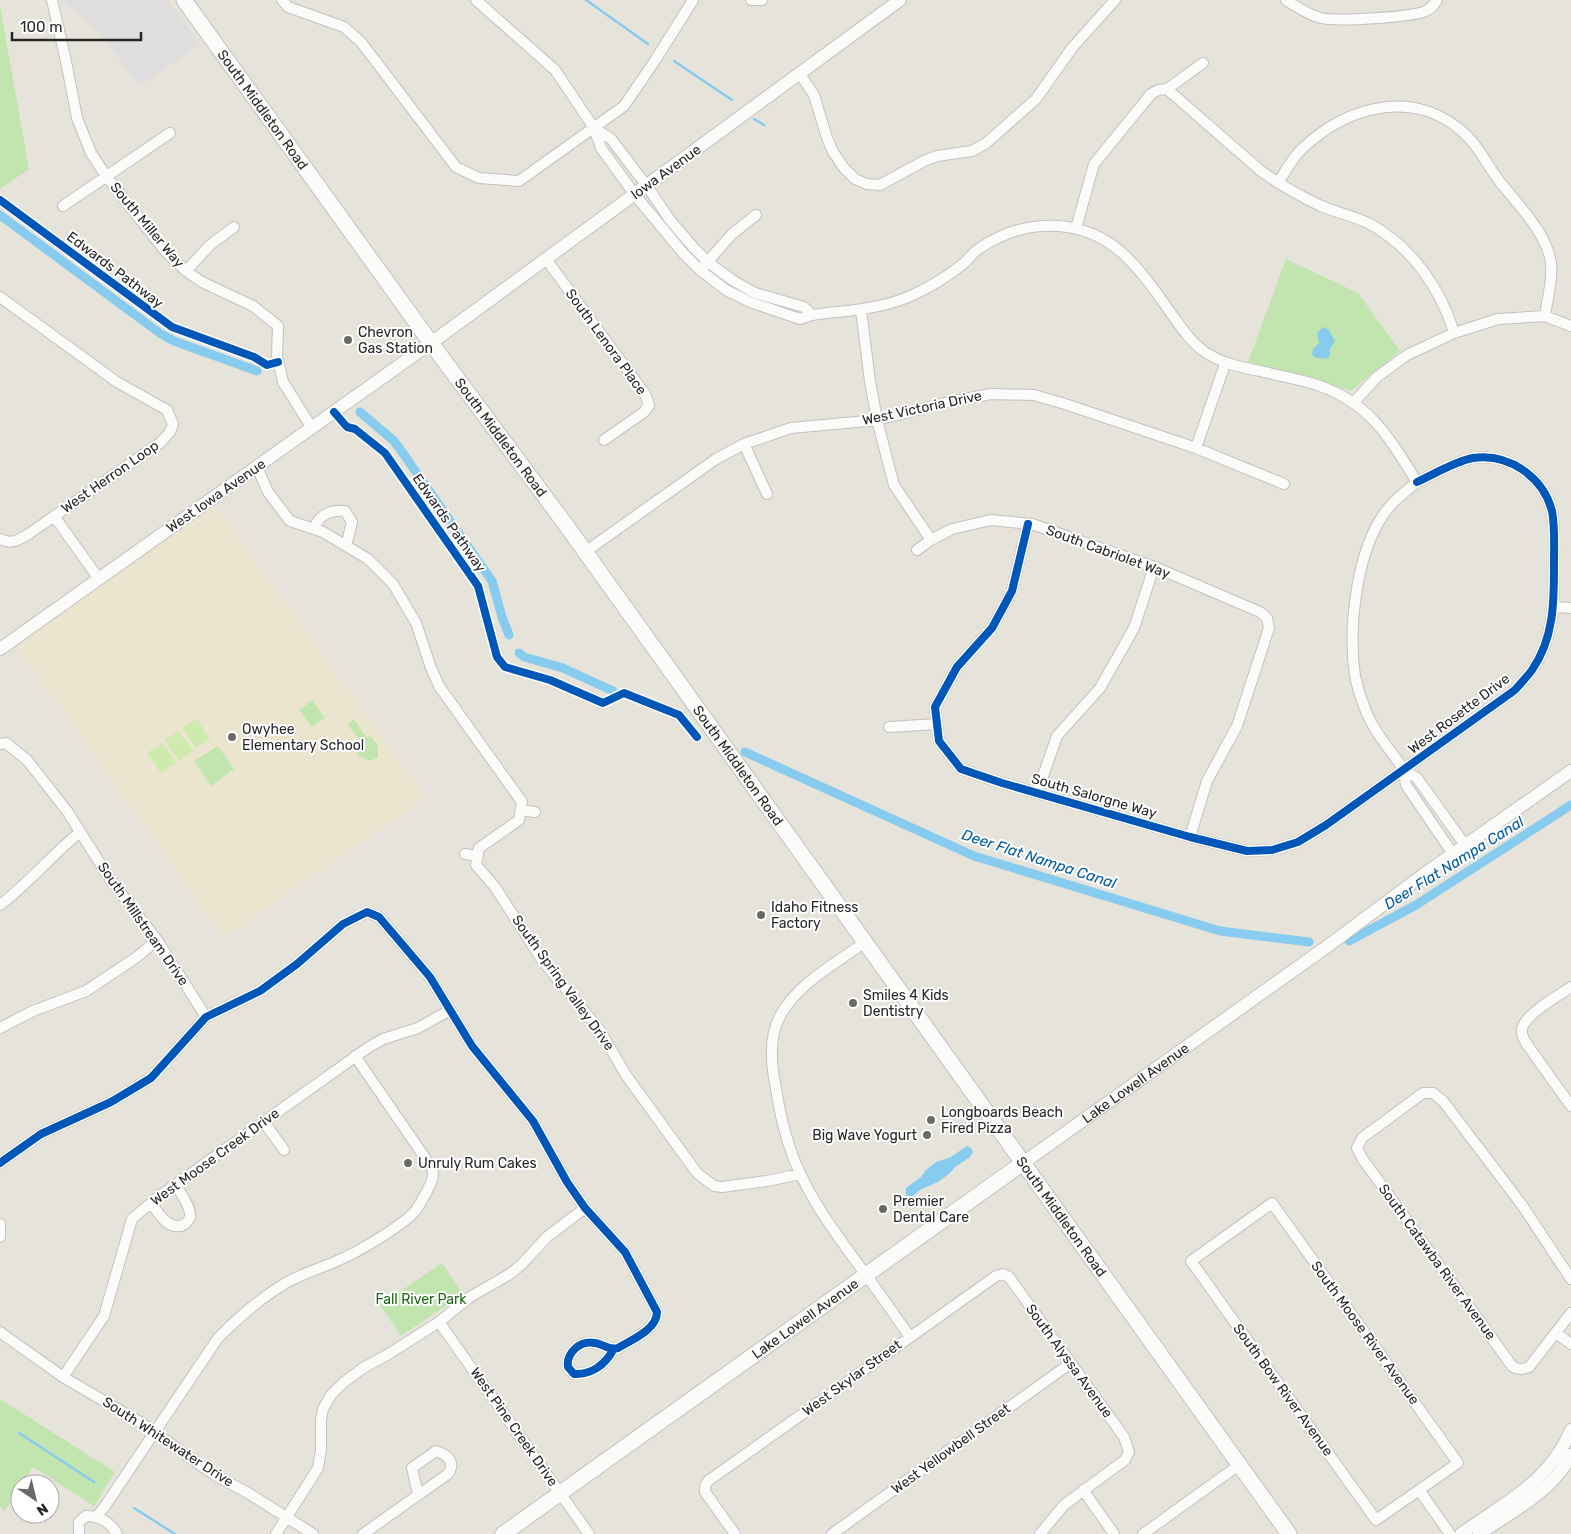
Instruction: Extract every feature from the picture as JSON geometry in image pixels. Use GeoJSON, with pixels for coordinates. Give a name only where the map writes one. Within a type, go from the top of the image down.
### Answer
{"type":"FeatureCollection","features":[{"type":"Feature","properties":{"kind":"main road","name":"South Middleton Road"},"geometry":{"type":"LineString","coordinates":[[184,0],[431,343],[585,552],[1289,1534]]}},
{"type":"Feature","properties":{"kind":"main road","name":"Lake Lowell Avenue"},"geometry":{"type":"LineString","coordinates":[[503,1534],[1023,1163]]}},
{"type":"Feature","properties":{"kind":"street","name":"South Miller Way"},"geometry":{"type":"LineString","coordinates":[[52,0],[67,66],[76,118],[92,153],[106,176],[165,251],[186,271],[202,282],[253,306],[278,326],[277,356],[283,382],[312,428]]}},
{"type":"Feature","properties":{"kind":"street"},"geometry":{"type":"LineString","coordinates":[[282,0],[288,7],[344,28],[361,42],[456,167],[479,178],[519,181],[624,106],[693,0]]}},
{"type":"Feature","properties":{"kind":"street"},"geometry":{"type":"LineString","coordinates":[[476,0],[555,70],[594,128],[601,148],[678,247],[700,270],[726,290],[753,298]]}},
{"type":"Feature","properties":{"kind":"street"},"geometry":{"type":"LineString","coordinates":[[751,0],[762,0]]}},
{"type":"Feature","properties":{"kind":"street","name":"Iowa Avenue"},"geometry":{"type":"LineString","coordinates":[[431,343],[636,195],[900,0]]}},
{"type":"Feature","properties":{"kind":"street"},"geometry":{"type":"LineString","coordinates":[[800,74],[814,95],[827,138],[833,152],[844,168],[855,178],[867,184],[880,185],[924,161],[937,156],[972,151],[985,144],[1036,99],[1072,48],[1115,0]]}},
{"type":"Feature","properties":{"kind":"street"},"geometry":{"type":"LineString","coordinates":[[1286,0],[1308,14],[1340,20],[1414,14],[1432,8],[1437,0]]}},
{"type":"Feature","properties":{"kind":"street"},"geometry":{"type":"LineString","coordinates":[[1076,228],[1094,164],[1151,94],[1158,90],[1167,89],[1203,63]]}},
{"type":"Feature","properties":{"kind":"street"},"geometry":{"type":"LineString","coordinates":[[1167,89],[1261,171],[1278,183],[1322,206],[1367,222],[1392,237],[1412,258],[1440,296],[1454,333]]}},
{"type":"Feature","properties":{"kind":"street"},"geometry":{"type":"LineString","coordinates":[[1278,183],[1300,150],[1314,138],[1350,116],[1371,108],[1400,105],[1422,109],[1449,121],[1468,136],[1541,235],[1551,265],[1545,316]]}},
{"type":"Feature","properties":{"kind":"street"},"geometry":{"type":"LineString","coordinates":[[594,128],[611,139],[670,220],[708,262],[753,298],[780,313],[800,319],[812,315],[862,310],[914,294],[939,281],[963,264],[978,249],[1019,229],[1043,226],[1076,228],[1102,238],[1132,261],[1143,273],[1184,332],[1204,351],[1225,364],[1320,386],[1354,402],[1376,420],[1417,482]]}},
{"type":"Feature","properties":{"kind":"street"},"geometry":{"type":"LineString","coordinates":[[63,206],[170,133]]}},
{"type":"Feature","properties":{"kind":"street"},"geometry":{"type":"LineString","coordinates":[[700,270],[732,234],[756,215]]}},
{"type":"Feature","properties":{"kind":"street"},"geometry":{"type":"LineString","coordinates":[[186,271],[210,245],[234,227]]}},
{"type":"Feature","properties":{"kind":"street","name":"South Lenora Place"},"geometry":{"type":"LineString","coordinates":[[546,259],[645,394],[649,405],[644,412],[604,440]]}},
{"type":"Feature","properties":{"kind":"street","name":"West Herron Loop"},"geometry":{"type":"LineString","coordinates":[[0,297],[117,382],[167,410],[173,424],[170,432],[160,443],[18,541],[5,541]]}},
{"type":"Feature","properties":{"kind":"street"},"geometry":{"type":"LineString","coordinates":[[862,310],[870,381],[877,420],[894,485],[931,540]]}},
{"type":"Feature","properties":{"kind":"street"},"geometry":{"type":"LineString","coordinates":[[1354,402],[1377,376],[1407,356],[1454,333],[1498,319],[1545,316],[1571,326]]}},
{"type":"Feature","properties":{"kind":"street","name":"West Iowa Avenue"},"geometry":{"type":"LineString","coordinates":[[0,649],[431,343]]}},
{"type":"Feature","properties":{"kind":"street"},"geometry":{"type":"LineString","coordinates":[[1196,448],[1225,364]]}},
{"type":"Feature","properties":{"kind":"street","name":"West Victoria Drive"},"geometry":{"type":"LineString","coordinates":[[585,552],[716,459],[744,444],[791,428],[877,420],[949,402],[991,394],[1034,395],[1065,404],[1196,448],[1284,484]]}},
{"type":"Feature","properties":{"kind":"street"},"geometry":{"type":"LineString","coordinates":[[744,444],[768,494]]}},
{"type":"Feature","properties":{"kind":"street","name":"West Rosette Drive"},"geometry":{"type":"LineString","coordinates":[[1272,850],[1298,842],[1319,829],[1404,770],[1515,690],[1532,670],[1542,652],[1549,633],[1554,607],[1554,528],[1552,510],[1537,482],[1526,471],[1510,463],[1496,459],[1473,458],[1448,467],[1417,482],[1397,498],[1380,519],[1368,545],[1353,618],[1352,644],[1355,678],[1372,726],[1404,770]]}},
{"type":"Feature","properties":{"kind":"street"},"geometry":{"type":"LineString","coordinates":[[257,467],[268,492],[290,521],[323,532],[368,558],[393,584],[416,623],[430,668],[439,686],[522,802],[519,820],[479,848],[478,856],[465,854]]}},
{"type":"Feature","properties":{"kind":"street"},"geometry":{"type":"LineString","coordinates":[[314,529],[317,520],[333,510],[345,511],[352,522],[346,546]]}},
{"type":"Feature","properties":{"kind":"street"},"geometry":{"type":"LineString","coordinates":[[54,516],[99,579]]}},
{"type":"Feature","properties":{"kind":"street","name":"South Cabriolet Way"},"geometry":{"type":"LineString","coordinates":[[917,550],[952,529],[991,520],[1028,524],[1154,567],[1260,612],[1267,618],[1269,628],[1237,726],[1207,781],[1190,837]]}},
{"type":"Feature","properties":{"kind":"street"},"geometry":{"type":"LineString","coordinates":[[889,727],[937,724],[935,707],[956,667],[992,628],[1012,591],[1028,524]]}},
{"type":"Feature","properties":{"kind":"street"},"geometry":{"type":"LineString","coordinates":[[1037,793],[1057,736],[1100,688],[1134,628],[1154,567]]}},
{"type":"Feature","properties":{"kind":"street"},"geometry":{"type":"LineString","coordinates":[[1554,607],[1571,608]]}},
{"type":"Feature","properties":{"kind":"street","name":"South Salorgne Way"},"geometry":{"type":"LineString","coordinates":[[937,724],[939,741],[961,769],[1190,837],[1247,851],[1272,850]]}},
{"type":"Feature","properties":{"kind":"street","name":"South Millstream Drive"},"geometry":{"type":"LineString","coordinates":[[0,744],[6,743],[27,760],[67,811],[110,879],[157,940],[206,1017]]}},
{"type":"Feature","properties":{"kind":"street"},"geometry":{"type":"LineString","coordinates":[[1404,770],[1417,778],[1465,845]]}},
{"type":"Feature","properties":{"kind":"street"},"geometry":{"type":"LineString","coordinates":[[1404,770],[1406,785],[1453,854]]}},
{"type":"Feature","properties":{"kind":"street","name":"Lake Lowell Avenue"},"geometry":{"type":"LineString","coordinates":[[1023,1163],[1571,771]]}},
{"type":"Feature","properties":{"kind":"street"},"geometry":{"type":"LineString","coordinates":[[521,810],[535,812]]}},
{"type":"Feature","properties":{"kind":"street"},"geometry":{"type":"LineString","coordinates":[[0,905],[21,889],[57,852],[80,832]]}},
{"type":"Feature","properties":{"kind":"street","name":"South Spring Valley Drive"},"geometry":{"type":"LineString","coordinates":[[478,856],[476,864],[495,887],[542,960],[599,1028],[626,1075],[697,1173],[714,1186],[722,1188],[800,1174]]}},
{"type":"Feature","properties":{"kind":"street"},"geometry":{"type":"LineString","coordinates":[[0,1163],[41,1134],[111,1102],[151,1078],[206,1017],[260,991],[298,964],[343,924],[367,912],[379,917],[430,977],[472,1046],[533,1121],[567,1182],[585,1208],[625,1252],[657,1312],[655,1321],[650,1328],[613,1350]]}},
{"type":"Feature","properties":{"kind":"street"},"geometry":{"type":"LineString","coordinates":[[0,1028],[33,1011],[86,991],[137,957],[157,940]]}},
{"type":"Feature","properties":{"kind":"street"},"geometry":{"type":"LineString","coordinates":[[865,942],[814,979],[793,997],[779,1018],[772,1043],[774,1074],[778,1106],[788,1143],[800,1174],[820,1210],[910,1337]]}},
{"type":"Feature","properties":{"kind":"street"},"geometry":{"type":"LineString","coordinates":[[1571,987],[1530,1016],[1522,1030],[1522,1037],[1526,1044],[1571,1106]]}},
{"type":"Feature","properties":{"kind":"street","name":"West Moose Creek Drive"},"geometry":{"type":"LineString","coordinates":[[63,1377],[104,1316],[132,1219],[151,1203],[356,1056],[382,1039],[418,1028],[450,1010]]}},
{"type":"Feature","properties":{"kind":"street"},"geometry":{"type":"LineString","coordinates":[[97,1516],[218,1338],[240,1316],[262,1298],[286,1283],[341,1260],[381,1237],[407,1219],[427,1190],[434,1176],[432,1168],[356,1056]]}},
{"type":"Feature","properties":{"kind":"street","name":"South Catawba River Avenue"},"geometry":{"type":"LineString","coordinates":[[1556,1333],[1529,1367],[1517,1369],[1512,1366],[1362,1158],[1358,1148],[1362,1138],[1423,1093],[1433,1093],[1444,1101],[1507,1186],[1571,1279]]}},
{"type":"Feature","properties":{"kind":"street"},"geometry":{"type":"LineString","coordinates":[[264,1122],[284,1150]]}},
{"type":"Feature","properties":{"kind":"street"},"geometry":{"type":"LineString","coordinates":[[151,1203],[169,1224],[177,1226],[185,1224],[190,1218],[190,1212],[176,1185]]}},
{"type":"Feature","properties":{"kind":"street","name":"South Moose River Avenue"},"geometry":{"type":"LineString","coordinates":[[1191,1261],[1272,1203],[1458,1463],[1419,1490]]}},
{"type":"Feature","properties":{"kind":"street"},"geometry":{"type":"LineString","coordinates":[[276,1534],[318,1468],[323,1409],[332,1395],[363,1368],[439,1322],[470,1297],[510,1274],[547,1237],[585,1208]]}},
{"type":"Feature","properties":{"kind":"street"},"geometry":{"type":"LineString","coordinates":[[0,1224],[0,1237]]}},
{"type":"Feature","properties":{"kind":"street","name":"South Bow River Avenue"},"geometry":{"type":"LineString","coordinates":[[1191,1261],[1376,1520],[1419,1490]]}},
{"type":"Feature","properties":{"kind":"street","name":"West Skylar Street"},"geometry":{"type":"LineString","coordinates":[[735,1534],[705,1492],[705,1486],[708,1481],[996,1276],[1003,1274]]}},
{"type":"Feature","properties":{"kind":"street","name":"South Alyssa Avenue"},"geometry":{"type":"LineString","coordinates":[[1003,1274],[1009,1277],[1124,1437],[1129,1452],[1125,1460],[1083,1490]]}},
{"type":"Feature","properties":{"kind":"street"},"geometry":{"type":"LineString","coordinates":[[1571,1313],[1556,1333],[1571,1344]]}},
{"type":"Feature","properties":{"kind":"street","name":"West Pine Creek Drive"},"geometry":{"type":"LineString","coordinates":[[439,1322],[589,1534]]}},
{"type":"Feature","properties":{"kind":"street","name":"South Whitewater Drive"},"geometry":{"type":"LineString","coordinates":[[0,1332],[63,1377],[140,1422],[213,1474],[248,1493],[313,1534]]}},
{"type":"Feature","properties":{"kind":"street","name":"West Yellowbell Street"},"geometry":{"type":"LineString","coordinates":[[832,1534],[1071,1363]]}},
{"type":"Feature","properties":{"kind":"street"},"geometry":{"type":"LineString","coordinates":[[1460,1534],[1531,1485],[1543,1474],[1552,1464],[1571,1430]]}},
{"type":"Feature","properties":{"kind":"street"},"geometry":{"type":"LineString","coordinates":[[1479,1534],[1542,1489],[1566,1464],[1571,1455]]}},
{"type":"Feature","properties":{"kind":"street"},"geometry":{"type":"LineString","coordinates":[[1143,1534],[1239,1465]]}},
{"type":"Feature","properties":{"kind":"street"},"geometry":{"type":"LineString","coordinates":[[1040,1534],[1064,1505],[1083,1490],[1114,1534]]}},
{"type":"Feature","properties":{"kind":"street"},"geometry":{"type":"LineString","coordinates":[[1419,1490],[1450,1534]]}},
{"type":"Feature","properties":{"kind":"street"},"geometry":{"type":"LineString","coordinates":[[363,1534],[418,1494]]}},
{"type":"Feature","properties":{"kind":"street"},"geometry":{"type":"LineString","coordinates":[[79,1534],[79,1522],[86,1516],[97,1516],[117,1534]]}},
{"type":"Feature","properties":{"kind":"shaded area"},"geometry":{"type":"Polygon","coordinates":[[[64,0],[168,0],[200,44],[139,86],[99,31],[66,4],[64,0]]]}},
{"type":"Feature","properties":{"kind":"shaded area","name":"Owyhee Elementary School"},"geometry":{"type":"Polygon","coordinates":[[[215,506],[426,798],[224,937],[16,645],[215,506]]]}},
{"type":"Feature","properties":{"kind":"green space"},"geometry":{"type":"Polygon","coordinates":[[[0,6],[29,169],[0,189],[0,6]]]}},
{"type":"Feature","properties":{"kind":"green space"},"geometry":{"type":"Polygon","coordinates":[[[1286,259],[1358,293],[1400,351],[1351,391],[1248,362],[1286,259]]]}},
{"type":"Feature","properties":{"kind":"green space"},"geometry":{"type":"Polygon","coordinates":[[[312,700],[325,718],[312,727],[299,710],[312,700]]]}},
{"type":"Feature","properties":{"kind":"green space"},"geometry":{"type":"Polygon","coordinates":[[[196,718],[210,739],[196,748],[182,728],[196,718]]]}},
{"type":"Feature","properties":{"kind":"green space"},"geometry":{"type":"Polygon","coordinates":[[[354,719],[366,737],[371,736],[378,746],[378,757],[370,761],[359,756],[356,752],[361,742],[347,724],[354,719]]]}},
{"type":"Feature","properties":{"kind":"green space"},"geometry":{"type":"Polygon","coordinates":[[[179,731],[193,751],[179,761],[165,740],[179,731]]]}},
{"type":"Feature","properties":{"kind":"green space"},"geometry":{"type":"Polygon","coordinates":[[[162,743],[176,763],[161,773],[147,753],[162,743]]]}},
{"type":"Feature","properties":{"kind":"green space"},"geometry":{"type":"Polygon","coordinates":[[[218,746],[234,769],[211,786],[194,761],[218,746]]]}},
{"type":"Feature","properties":{"kind":"green space","name":"Fall River Park"},"geometry":{"type":"Polygon","coordinates":[[[442,1263],[463,1294],[401,1336],[380,1305],[442,1263]]]}},
{"type":"Feature","properties":{"kind":"green space"},"geometry":{"type":"Polygon","coordinates":[[[0,1399],[115,1472],[94,1506],[60,1484],[60,1474],[44,1474],[33,1467],[28,1474],[10,1474],[10,1503],[4,1512],[0,1506],[0,1399]]]}},
{"type":"Feature","properties":{"kind":"water"},"geometry":{"type":"Polygon","coordinates":[[[1323,327],[1328,329],[1335,341],[1330,349],[1330,356],[1326,359],[1314,357],[1312,354],[1313,349],[1319,343],[1317,333],[1323,327]]]}},
{"type":"Feature","properties":{"kind":"water"},"geometry":{"type":"Polygon","coordinates":[[[967,1146],[973,1152],[970,1157],[938,1182],[920,1190],[913,1196],[906,1196],[906,1188],[921,1177],[926,1170],[936,1162],[951,1157],[967,1146]]]}},
{"type":"Feature","properties":{"kind":"waterway"},"geometry":{"type":"LineString","coordinates":[[586,0],[648,44]]}},
{"type":"Feature","properties":{"kind":"waterway"},"geometry":{"type":"LineString","coordinates":[[674,61],[732,100]]}},
{"type":"Feature","properties":{"kind":"waterway"},"geometry":{"type":"LineString","coordinates":[[754,119],[764,125]]}},
{"type":"Feature","properties":{"kind":"waterway"},"geometry":{"type":"LineString","coordinates":[[0,215],[161,334],[174,341],[257,371]]}},
{"type":"Feature","properties":{"kind":"waterway"},"geometry":{"type":"LineString","coordinates":[[360,412],[394,441],[492,581],[509,635]]}},
{"type":"Feature","properties":{"kind":"waterway"},"geometry":{"type":"LineString","coordinates":[[519,653],[524,657],[563,668],[613,691]]}},
{"type":"Feature","properties":{"kind":"waterway","name":"Deer Flat Nampa Canal"},"geometry":{"type":"LineString","coordinates":[[745,752],[974,856],[1220,931],[1309,942]]}},
{"type":"Feature","properties":{"kind":"waterway","name":"Deer Flat Nampa Canal"},"geometry":{"type":"LineString","coordinates":[[1349,941],[1416,905],[1571,805]]}},
{"type":"Feature","properties":{"kind":"waterway"},"geometry":{"type":"LineString","coordinates":[[19,1433],[94,1482]]}},
{"type":"Feature","properties":{"kind":"waterway"},"geometry":{"type":"LineString","coordinates":[[134,1508],[175,1534]]}},
{"type":"Feature","properties":{"kind":"cycle path","name":"Edwards Pathway"},"geometry":{"type":"LineString","coordinates":[[0,200],[172,327],[254,357],[267,365],[278,362]]}},
{"type":"Feature","properties":{"kind":"cycle path","name":"Edwards Pathway"},"geometry":{"type":"LineString","coordinates":[[334,412],[347,427],[355,429],[385,453],[478,586],[497,657],[505,667],[550,680],[603,703],[624,693],[679,715],[697,737]]}},
{"type":"Feature","properties":{"kind":"cycle path"},"geometry":{"type":"LineString","coordinates":[[1028,524],[1012,591],[992,628],[957,667],[935,707],[939,741],[961,769],[1002,783],[1190,837],[1247,851],[1272,850],[1298,842],[1326,825],[1515,690],[1540,657],[1552,617],[1554,589],[1554,523],[1552,511],[1541,487],[1522,469],[1511,463],[1486,457],[1459,462],[1417,482]]}},
{"type":"Feature","properties":{"kind":"cycle path"},"geometry":{"type":"LineString","coordinates":[[0,1163],[41,1134],[111,1102],[151,1078],[206,1017],[260,991],[297,964],[343,924],[367,912],[379,917],[430,977],[472,1046],[533,1121],[567,1182],[585,1208],[625,1252],[657,1312],[656,1318],[653,1324],[642,1334],[618,1348],[612,1349],[589,1343],[579,1346],[569,1357],[568,1367],[574,1374],[592,1371],[602,1364],[613,1350]]}},
{"type":"Feature","properties":{"kind":"place","name":"Chevron Gas Station"},"geometry":{"type":"Point","coordinates":[348,340]}},
{"type":"Feature","properties":{"kind":"place","name":"Owyhee Elementary School"},"geometry":{"type":"Point","coordinates":[232,737]}},
{"type":"Feature","properties":{"kind":"place","name":"Idaho Fitness Factory"},"geometry":{"type":"Point","coordinates":[761,915]}},
{"type":"Feature","properties":{"kind":"place","name":"Smiles 4 Kids Dentistry"},"geometry":{"type":"Point","coordinates":[853,1003]}},
{"type":"Feature","properties":{"kind":"place","name":"Longboards Beach Fired Pizza"},"geometry":{"type":"Point","coordinates":[931,1120]}},
{"type":"Feature","properties":{"kind":"place","name":"Big Wave Yogurt"},"geometry":{"type":"Point","coordinates":[927,1135]}},
{"type":"Feature","properties":{"kind":"place","name":"Unruly Rum Cakes"},"geometry":{"type":"Point","coordinates":[408,1163]}},
{"type":"Feature","properties":{"kind":"place","name":"Premier Dental Care"},"geometry":{"type":"Point","coordinates":[883,1209]}}]}
